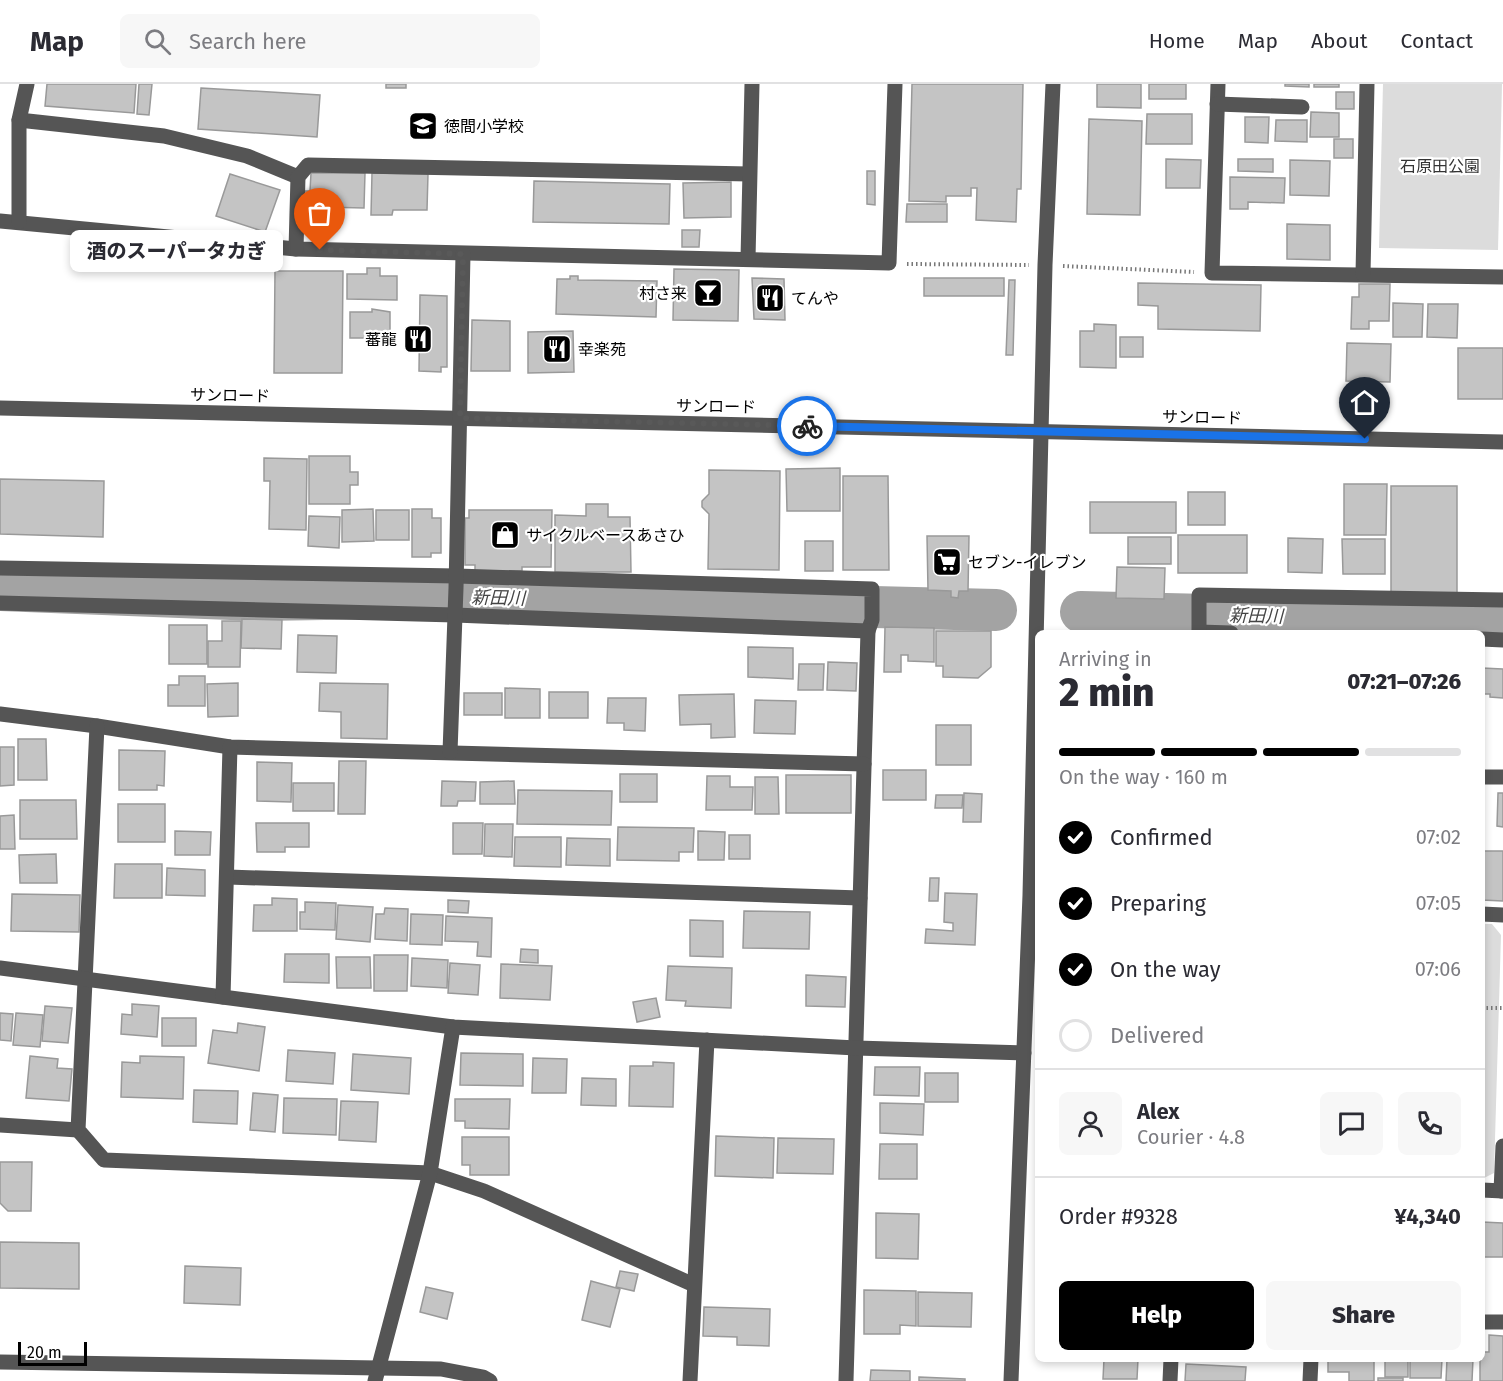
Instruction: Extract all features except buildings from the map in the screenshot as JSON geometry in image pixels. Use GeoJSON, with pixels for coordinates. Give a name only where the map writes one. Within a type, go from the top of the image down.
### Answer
{"type":"FeatureCollection","features":[{"type":"Feature","properties":{"kind":"street"},"geometry":{"type":"LineString","coordinates":[[18,222],[19,120],[27,84]]}},
{"type":"Feature","properties":{"kind":"street"},"geometry":{"type":"LineString","coordinates":[[748,259],[752,84]]}},
{"type":"Feature","properties":{"kind":"street"},"geometry":{"type":"LineString","coordinates":[[0,221],[296,249],[888,263],[895,84]]}},
{"type":"Feature","properties":{"kind":"street"},"geometry":{"type":"LineString","coordinates":[[1039,630],[1045,265],[1053,84]]}},
{"type":"Feature","properties":{"kind":"street"},"geometry":{"type":"LineString","coordinates":[[1218,84],[1212,273],[1503,277]]}},
{"type":"Feature","properties":{"kind":"street"},"geometry":{"type":"LineString","coordinates":[[1363,274],[1367,84]]}},
{"type":"Feature","properties":{"kind":"street"},"geometry":{"type":"LineString","coordinates":[[1217,104],[1302,108]]}},
{"type":"Feature","properties":{"kind":"street"},"geometry":{"type":"LineString","coordinates":[[19,120],[164,136],[246,156],[298,177]]}},
{"type":"Feature","properties":{"kind":"street"},"geometry":{"type":"LineString","coordinates":[[296,249],[298,177],[308,165],[749,174]]}},
{"type":"Feature","properties":{"kind":"street"},"geometry":{"type":"LineString","coordinates":[[450,752],[456,610],[463,254]]}},
{"type":"Feature","properties":{"kind":"street","name":"サンロード"},"geometry":{"type":"LineString","coordinates":[[0,408],[1503,442]]}},
{"type":"Feature","properties":{"kind":"street"},"geometry":{"type":"LineString","coordinates":[[0,568],[456,582],[872,589],[864,764],[846,1381]]}},
{"type":"Feature","properties":{"kind":"street"},"geometry":{"type":"LineString","coordinates":[[1221,630],[1199,623],[1199,595],[1503,600]]}},
{"type":"Feature","properties":{"kind":"street"},"geometry":{"type":"LineString","coordinates":[[0,603],[456,610],[870,625]]}},
{"type":"Feature","properties":{"kind":"street"},"geometry":{"type":"LineString","coordinates":[[1485,639],[1503,640]]}},
{"type":"Feature","properties":{"kind":"street"},"geometry":{"type":"LineString","coordinates":[[0,714],[98,726],[230,747],[864,764]]}},
{"type":"Feature","properties":{"kind":"street"},"geometry":{"type":"LineString","coordinates":[[98,726],[78,1130],[104,1160],[430,1173],[484,1191],[694,1285]]}},
{"type":"Feature","properties":{"kind":"street"},"geometry":{"type":"LineString","coordinates":[[223,997],[230,747]]}},
{"type":"Feature","properties":{"kind":"street"},"geometry":{"type":"LineString","coordinates":[[1485,777],[1503,777]]}},
{"type":"Feature","properties":{"kind":"street"},"geometry":{"type":"LineString","coordinates":[[1011,1381],[1035,837]]}},
{"type":"Feature","properties":{"kind":"street"},"geometry":{"type":"LineString","coordinates":[[228,877],[860,898]]}},
{"type":"Feature","properties":{"kind":"street"},"geometry":{"type":"LineString","coordinates":[[1485,914],[1503,915]]}},
{"type":"Feature","properties":{"kind":"street"},"geometry":{"type":"LineString","coordinates":[[0,968],[453,1028],[855,1048],[1024,1053]]}},
{"type":"Feature","properties":{"kind":"street"},"geometry":{"type":"LineString","coordinates":[[376,1375],[430,1173],[453,1028]]}},
{"type":"Feature","properties":{"kind":"street"},"geometry":{"type":"LineString","coordinates":[[690,1381],[707,1040]]}},
{"type":"Feature","properties":{"kind":"street"},"geometry":{"type":"LineString","coordinates":[[0,1125],[78,1130]]}},
{"type":"Feature","properties":{"kind":"street"},"geometry":{"type":"LineString","coordinates":[[1485,1190],[1502,1191],[1503,1146]]}},
{"type":"Feature","properties":{"kind":"street"},"geometry":{"type":"LineString","coordinates":[[1485,1322],[1503,1322]]}},
{"type":"Feature","properties":{"kind":"street"},"geometry":{"type":"LineString","coordinates":[[0,1362],[376,1375],[441,1370],[483,1377],[490,1381]]}},
{"type":"Feature","properties":{"kind":"street"},"geometry":{"type":"LineString","coordinates":[[1170,1381],[1171,1362]]}},
{"type":"Feature","properties":{"kind":"street"},"geometry":{"type":"LineString","coordinates":[[1310,1381],[1311,1362]]}},
{"type":"Feature","properties":{"kind":"path"},"geometry":{"type":"LineString","coordinates":[[1485,1008],[1503,1008]]}},
{"type":"Feature","properties":{"kind":"green space","name":"石原田公園"},"geometry":{"type":"Polygon","coordinates":[[[1383,84],[1502,84],[1498,250],[1379,248],[1383,84]]]}},
{"type":"Feature","properties":{"kind":"green space"},"geometry":{"type":"Polygon","coordinates":[[[1485,924],[1492,924],[1501,935],[1494,1173],[1485,1178],[1485,924]]]}},
{"type":"Feature","properties":{"kind":"waterway","name":"新田川"},"geometry":{"type":"LineString","coordinates":[[0,590],[258,600],[457,597],[996,610]]}},
{"type":"Feature","properties":{"kind":"waterway","name":"新田川"},"geometry":{"type":"LineString","coordinates":[[1081,612],[1503,622]]}},
{"type":"Feature","properties":{"kind":"way so far"},"geometry":{"type":"LineString","coordinates":[[320,250],[463,254],[460,418],[807,426]]}},
{"type":"Feature","properties":{"kind":"place","name":"徳間小学校"},"geometry":{"type":"Point","coordinates":[423,126]}},
{"type":"Feature","properties":{"kind":"place","name":"酒のスーパータカぎ"},"geometry":{"type":"Point","coordinates":[320,250]}},
{"type":"Feature","properties":{"kind":"place","name":"村さ来"},"geometry":{"type":"Point","coordinates":[708,293]}},
{"type":"Feature","properties":{"kind":"place","name":"てんや"},"geometry":{"type":"Point","coordinates":[770,298]}},
{"type":"Feature","properties":{"kind":"place","name":"蕃龍"},"geometry":{"type":"Point","coordinates":[418,339]}},
{"type":"Feature","properties":{"kind":"place","name":"幸楽苑"},"geometry":{"type":"Point","coordinates":[557,349]}},
{"type":"Feature","properties":{"kind":"place","name":"サイクルベースあさひ"},"geometry":{"type":"Point","coordinates":[505,535]}},
{"type":"Feature","properties":{"kind":"place","name":"セブン-イレブン"},"geometry":{"type":"Point","coordinates":[947,562]}},
{"type":"Feature","properties":{"kind":"route"},"geometry":{"type":"LineString","coordinates":[[807,426],[1365,439]]}}]}
